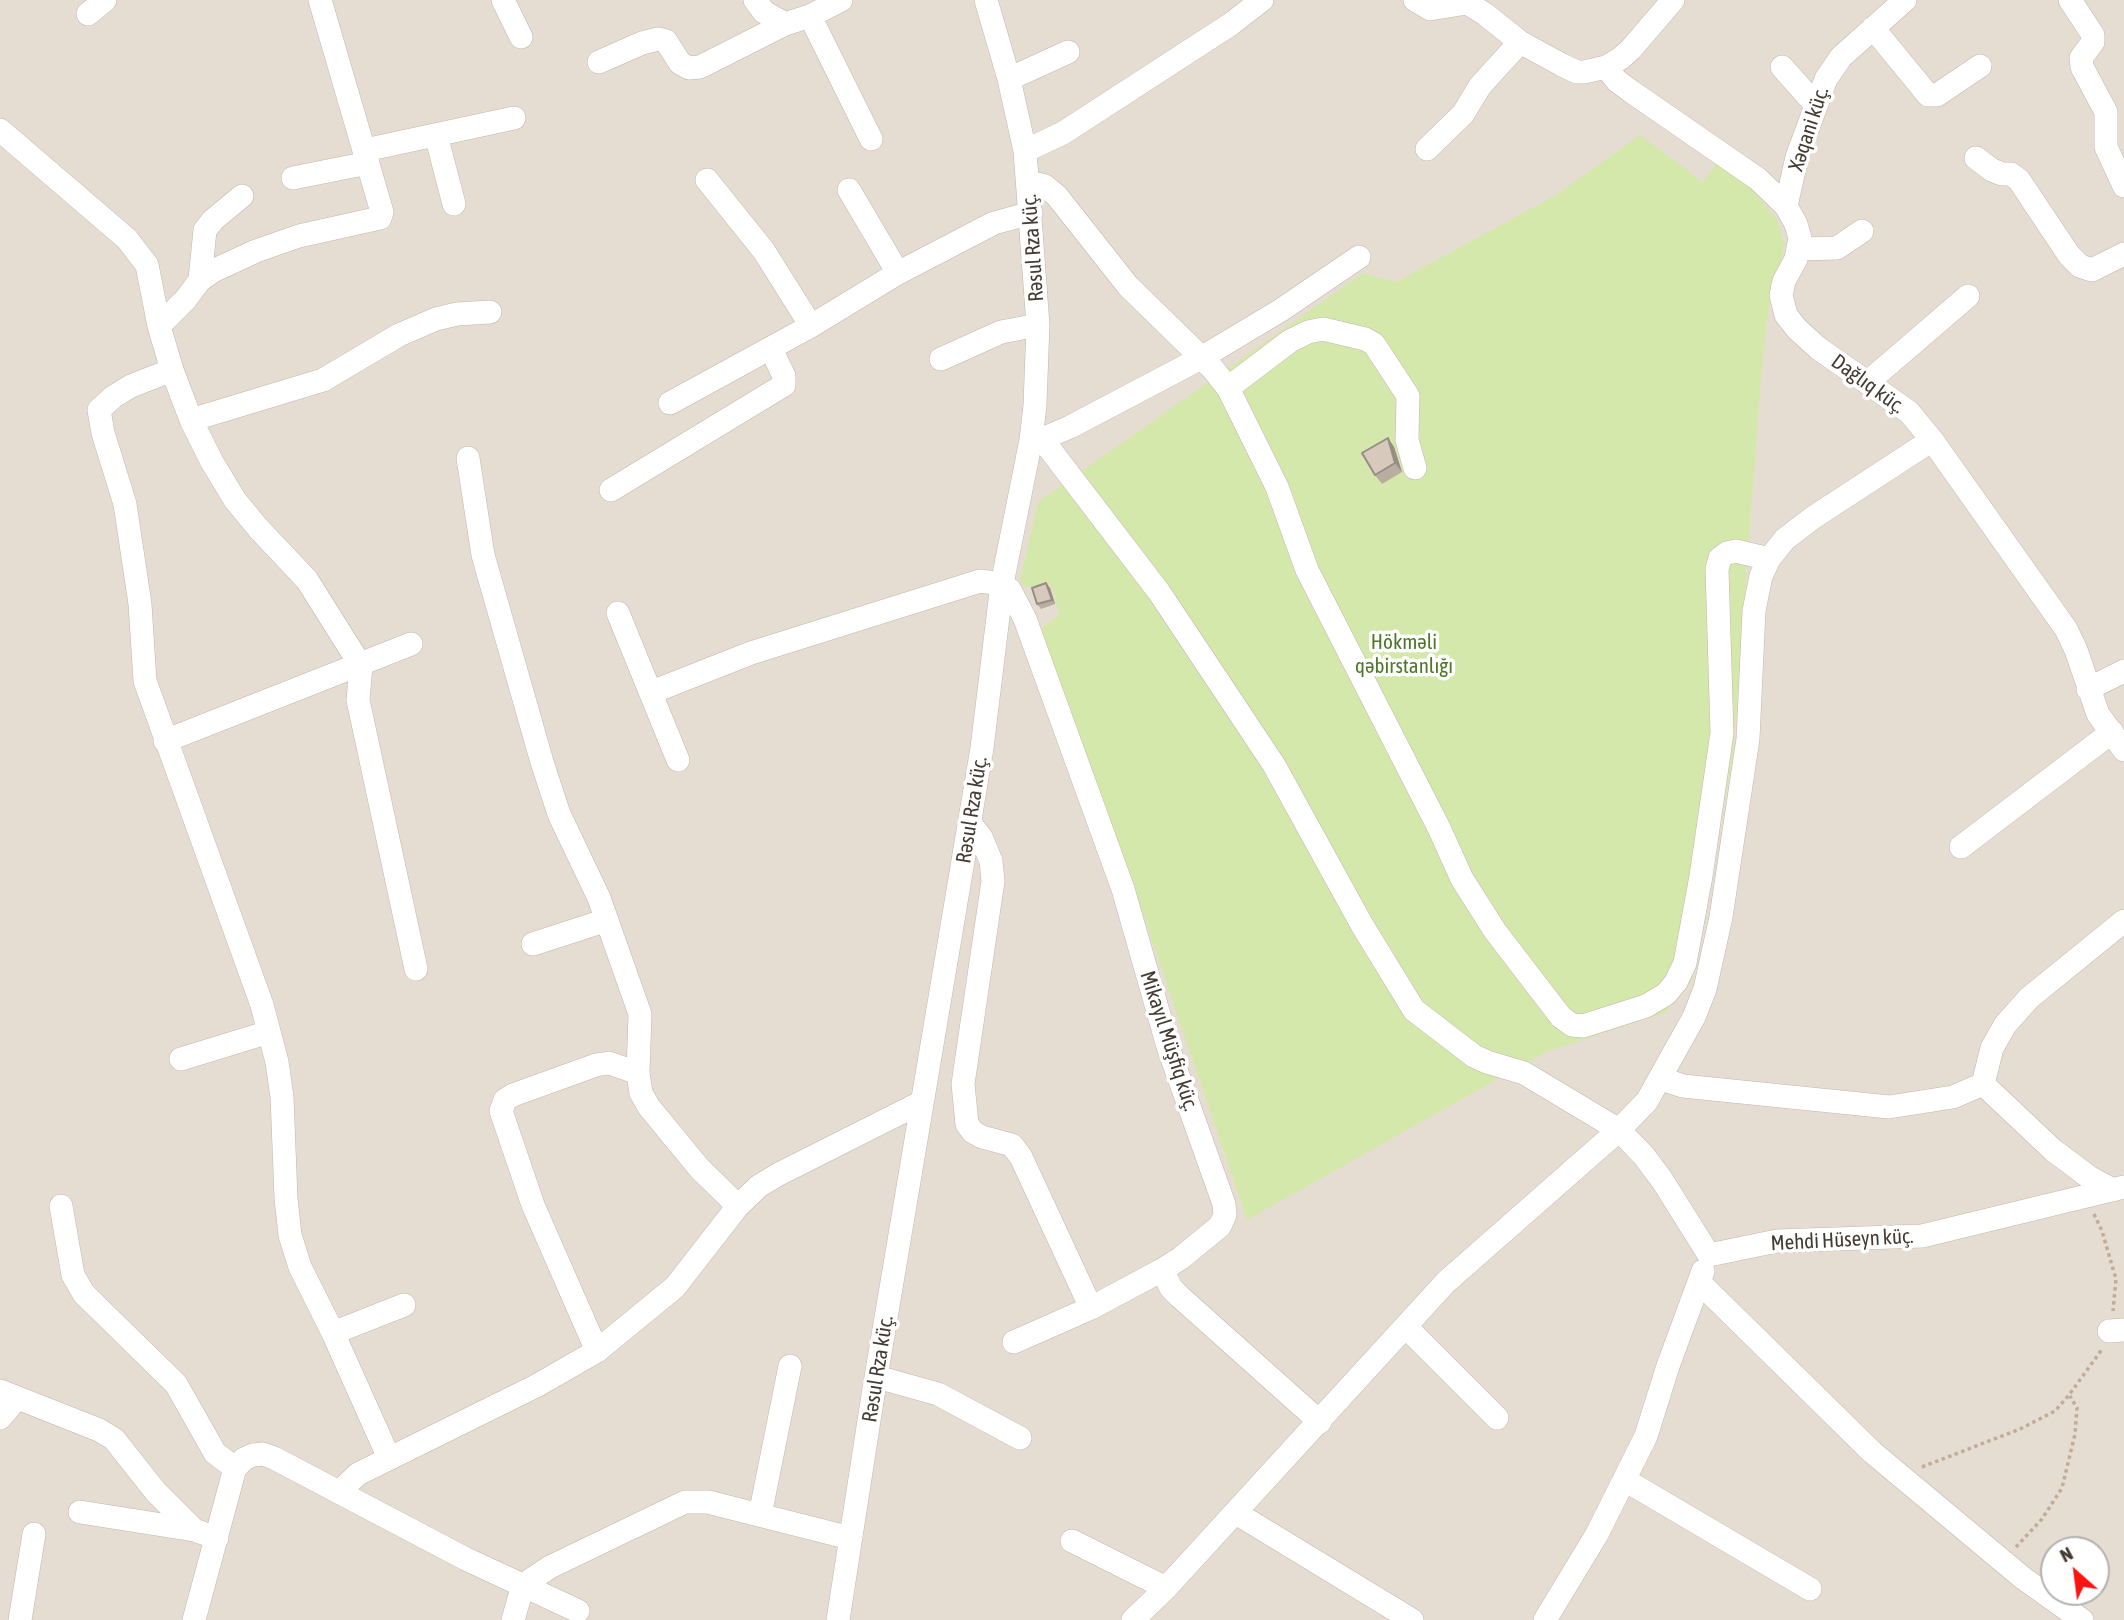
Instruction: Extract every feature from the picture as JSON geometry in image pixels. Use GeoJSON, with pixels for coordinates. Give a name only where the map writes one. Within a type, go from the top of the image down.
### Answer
{"type":"FeatureCollection","features":[{"type":"Feature","properties":{"kind":"street"},"geometry":{"type":"LineString","coordinates":[[159,326],[186,299],[200,280],[215,270],[256,251],[299,236],[380,218],[382,212],[320,0]]}},
{"type":"Feature","properties":{"kind":"street"},"geometry":{"type":"LineString","coordinates":[[503,0],[521,37]]}},
{"type":"Feature","properties":{"kind":"street"},"geometry":{"type":"LineString","coordinates":[[755,0],[764,12],[785,24]]}},
{"type":"Feature","properties":{"kind":"street"},"geometry":{"type":"LineString","coordinates":[[599,62],[658,39],[666,41],[680,63],[689,68],[700,66],[841,0]]}},
{"type":"Feature","properties":{"kind":"street","name":"Rəsul Rza küç."},"geometry":{"type":"LineString","coordinates":[[838,1620],[982,748],[1002,584],[1036,440],[1038,325],[1025,151],[1009,79],[986,0]]}},
{"type":"Feature","properties":{"kind":"street"},"geometry":{"type":"LineString","coordinates":[[1025,151],[1063,133],[1262,0]]}},
{"type":"Feature","properties":{"kind":"street"},"geometry":{"type":"LineString","coordinates":[[1415,0],[1430,9],[1467,3],[1520,43],[1577,72],[1606,67],[1631,49],[1662,4]]}},
{"type":"Feature","properties":{"kind":"street","name":"Xəqani küç."},"geometry":{"type":"LineString","coordinates":[[1786,206],[1797,157],[1826,79],[1841,57],[1905,0]]}},
{"type":"Feature","properties":{"kind":"street"},"geometry":{"type":"LineString","coordinates":[[2070,0],[2093,36],[2093,43],[2081,58],[2082,67],[2106,112],[2106,147],[2124,186]]}},
{"type":"Feature","properties":{"kind":"street"},"geometry":{"type":"LineString","coordinates":[[810,16],[871,139]]}},
{"type":"Feature","properties":{"kind":"street"},"geometry":{"type":"LineString","coordinates":[[1873,28],[1928,94],[1937,95],[1980,66]]}},
{"type":"Feature","properties":{"kind":"street"},"geometry":{"type":"LineString","coordinates":[[1427,149],[1463,114],[1480,86],[1520,43]]}},
{"type":"Feature","properties":{"kind":"street"},"geometry":{"type":"LineString","coordinates":[[1009,79],[1068,52]]}},
{"type":"Feature","properties":{"kind":"street"},"geometry":{"type":"LineString","coordinates":[[1606,67],[1617,81],[1758,180],[1786,206],[1800,237],[1799,249],[1836,248],[1862,232]]}},
{"type":"Feature","properties":{"kind":"street"},"geometry":{"type":"LineString","coordinates":[[1782,67],[1815,104]]}},
{"type":"Feature","properties":{"kind":"street"},"geometry":{"type":"LineString","coordinates":[[293,178],[436,135],[514,118]]}},
{"type":"Feature","properties":{"kind":"street"},"geometry":{"type":"LineString","coordinates":[[0,130],[127,239],[147,265],[159,326],[172,370],[191,420],[212,462],[235,500],[307,580],[361,666],[358,700],[416,969]]}},
{"type":"Feature","properties":{"kind":"street"},"geometry":{"type":"LineString","coordinates":[[436,135],[454,204]]}},
{"type":"Feature","properties":{"kind":"street"},"geometry":{"type":"LineString","coordinates":[[1976,158],[1992,170],[2011,174],[2019,180],[2069,255],[2080,266],[2092,270],[2124,254]]}},
{"type":"Feature","properties":{"kind":"street"},"geometry":{"type":"LineString","coordinates":[[707,180],[764,251],[811,326]]}},
{"type":"Feature","properties":{"kind":"street"},"geometry":{"type":"LineString","coordinates":[[1028,182],[1045,186],[1058,196],[1128,286],[1201,358],[1227,388],[1277,487],[1307,570],[1440,828],[1462,879],[1495,931],[1561,1017],[1572,1025],[1583,1026],[1646,1006],[1666,994],[1676,982],[1685,963],[1722,733],[1717,569],[1720,558],[1727,552],[1735,551],[1769,559]]}},
{"type":"Feature","properties":{"kind":"street"},"geometry":{"type":"LineString","coordinates":[[849,190],[898,273]]}},
{"type":"Feature","properties":{"kind":"street"},"geometry":{"type":"LineString","coordinates":[[200,280],[205,230],[242,196]]}},
{"type":"Feature","properties":{"kind":"street"},"geometry":{"type":"LineString","coordinates":[[670,403],[811,326],[898,273],[994,223],[1031,213]]}},
{"type":"Feature","properties":{"kind":"street","name":"Dağlıq küç."},"geometry":{"type":"LineString","coordinates":[[1799,249],[1784,281],[1781,295],[1786,315],[1797,330],[1818,348],[1909,412],[1933,440],[2066,629],[2080,659],[2098,714],[2118,741]]}},
{"type":"Feature","properties":{"kind":"street"},"geometry":{"type":"LineString","coordinates":[[1359,257],[1281,310],[1201,358],[1070,427],[1036,440],[1160,592],[1274,765],[1362,925],[1415,1010],[1474,1056],[1524,1073],[1619,1130],[1662,1180],[1709,1255],[1668,1366],[1646,1436],[1597,1534],[1545,1620]]}},
{"type":"Feature","properties":{"kind":"street"},"geometry":{"type":"LineString","coordinates":[[1868,382],[1968,296]]}},
{"type":"Feature","properties":{"kind":"street"},"geometry":{"type":"LineString","coordinates":[[191,420],[323,380],[399,335],[436,319],[457,314],[489,312]]}},
{"type":"Feature","properties":{"kind":"street"},"geometry":{"type":"LineString","coordinates":[[941,359],[1001,332],[1038,325]]}},
{"type":"Feature","properties":{"kind":"street"},"geometry":{"type":"LineString","coordinates":[[1227,388],[1290,341],[1308,332],[1323,329],[1365,339],[1374,344],[1385,358],[1408,396],[1407,440],[1415,468]]}},
{"type":"Feature","properties":{"kind":"street"},"geometry":{"type":"LineString","coordinates":[[611,490],[784,385],[784,376],[771,348]]}},
{"type":"Feature","properties":{"kind":"street"},"geometry":{"type":"LineString","coordinates":[[172,370],[131,386],[99,410],[103,433],[125,504],[140,604],[145,681],[262,1005],[277,1062],[282,1097],[289,1235],[300,1267],[389,1458]]}},
{"type":"Feature","properties":{"kind":"street"},"geometry":{"type":"LineString","coordinates":[[1133,1620],[1236,1513],[1446,1282],[1619,1130],[1647,1101],[1662,1079],[1694,1017],[1705,989],[1721,916],[1748,739],[1754,611],[1761,576],[1769,559],[1785,540],[1814,517],[1933,440]]}},
{"type":"Feature","properties":{"kind":"street"},"geometry":{"type":"LineString","coordinates":[[468,458],[483,555],[542,762],[559,814],[607,920],[640,1014],[638,1073],[641,1093],[649,1107],[700,1169],[738,1206]]}},
{"type":"Feature","properties":{"kind":"street"},"geometry":{"type":"LineString","coordinates":[[652,692],[751,653],[980,581],[1002,584]]}},
{"type":"Feature","properties":{"kind":"street","name":"Mikayıl Müşfiq küç."},"geometry":{"type":"LineString","coordinates":[[1002,584],[1010,590],[1026,619],[1123,889],[1169,1050],[1224,1204],[1225,1215],[1220,1226],[1162,1270],[1091,1308],[1014,1342]]}},
{"type":"Feature","properties":{"kind":"street"},"geometry":{"type":"LineString","coordinates":[[618,613],[678,760]]}},
{"type":"Feature","properties":{"kind":"street"},"geometry":{"type":"LineString","coordinates":[[165,741],[411,645]]}},
{"type":"Feature","properties":{"kind":"street"},"geometry":{"type":"LineString","coordinates":[[2088,689],[2124,671]]}},
{"type":"Feature","properties":{"kind":"street"},"geometry":{"type":"LineString","coordinates":[[1961,847],[2118,741]]}},
{"type":"Feature","properties":{"kind":"street"},"geometry":{"type":"LineString","coordinates":[[970,823],[981,837],[991,861],[993,881],[963,1084],[967,1124],[973,1132],[982,1137],[1013,1145],[1091,1308]]}},
{"type":"Feature","properties":{"kind":"street"},"geometry":{"type":"LineString","coordinates":[[533,944],[607,920]]}},
{"type":"Feature","properties":{"kind":"street"},"geometry":{"type":"LineString","coordinates":[[1983,1084],[1992,1048],[2005,1025],[2029,998],[2124,921]]}},
{"type":"Feature","properties":{"kind":"street"},"geometry":{"type":"LineString","coordinates":[[180,1059],[269,1032]]}},
{"type":"Feature","properties":{"kind":"street"},"geometry":{"type":"LineString","coordinates":[[597,1351],[533,1205],[501,1111],[505,1100],[513,1095],[596,1065],[609,1063],[638,1073]]}},
{"type":"Feature","properties":{"kind":"street"},"geometry":{"type":"LineString","coordinates":[[1662,1079],[1683,1086],[1889,1107],[1952,1097],[1983,1084]]}},
{"type":"Feature","properties":{"kind":"street"},"geometry":{"type":"LineString","coordinates":[[1983,1084],[2053,1150],[2089,1177],[2118,1189]]}},
{"type":"Feature","properties":{"kind":"street"},"geometry":{"type":"LineString","coordinates":[[339,1492],[358,1474],[536,1385],[597,1351],[675,1287],[738,1206],[759,1186],[922,1102]]}},
{"type":"Feature","properties":{"kind":"street","name":"Mehdi Hüseyn küç."},"geometry":{"type":"LineString","coordinates":[[1709,1255],[1777,1241],[1922,1236],[2118,1189]]}},
{"type":"Feature","properties":{"kind":"street"},"geometry":{"type":"LineString","coordinates":[[61,1206],[73,1275],[84,1294],[176,1384],[211,1447],[235,1468]]}},
{"type":"Feature","properties":{"kind":"street"},"geometry":{"type":"LineString","coordinates":[[1162,1270],[1171,1288],[1179,1296],[1320,1422]]}},
{"type":"Feature","properties":{"kind":"street"},"geometry":{"type":"LineString","coordinates":[[1699,1282],[1872,1452],[2006,1564],[2057,1613],[2081,1620]]}},
{"type":"Feature","properties":{"kind":"street"},"geometry":{"type":"LineString","coordinates":[[333,1333],[404,1304]]}},
{"type":"Feature","properties":{"kind":"street"},"geometry":{"type":"LineString","coordinates":[[1406,1327],[1497,1418]]}},
{"type":"Feature","properties":{"kind":"street"},"geometry":{"type":"LineString","coordinates":[[760,1515],[790,1366]]}},
{"type":"Feature","properties":{"kind":"street"},"geometry":{"type":"LineString","coordinates":[[877,1377],[938,1394],[1020,1438]]}},
{"type":"Feature","properties":{"kind":"street"},"geometry":{"type":"LineString","coordinates":[[0,1418],[8,1395],[99,1430],[114,1439],[156,1492],[194,1530]]}},
{"type":"Feature","properties":{"kind":"street"},"geometry":{"type":"LineString","coordinates":[[194,1620],[235,1468],[244,1459],[263,1454],[466,1559],[578,1611]]}},
{"type":"Feature","properties":{"kind":"street"},"geometry":{"type":"LineString","coordinates":[[1625,1480],[1810,1589]]}},
{"type":"Feature","properties":{"kind":"street"},"geometry":{"type":"LineString","coordinates":[[513,1620],[523,1586],[550,1567],[685,1502],[708,1502],[850,1538]]}},
{"type":"Feature","properties":{"kind":"street"},"geometry":{"type":"LineString","coordinates":[[80,1512],[194,1530],[217,1538]]}},
{"type":"Feature","properties":{"kind":"street"},"geometry":{"type":"LineString","coordinates":[[1236,1513],[1412,1620]]}},
{"type":"Feature","properties":{"kind":"street"},"geometry":{"type":"LineString","coordinates":[[20,1620],[34,1534]]}},
{"type":"Feature","properties":{"kind":"street"},"geometry":{"type":"LineString","coordinates":[[1072,1541],[1166,1588]]}},
{"type":"Feature","properties":{"kind":"path"},"geometry":{"type":"LineString","coordinates":[[1901,1477],[2020,1429],[2055,1411],[2117,1331],[2113,1315],[2116,1279],[2102,1231],[2086,1196]]}},
{"type":"Feature","properties":{"kind":"path"},"geometry":{"type":"LineString","coordinates":[[2006,1564],[2017,1544],[2042,1519],[2062,1488],[2075,1434],[2077,1408],[2069,1395]]}},
{"type":"Feature","properties":{"kind":"shaded area"},"geometry":{"type":"Polygon","coordinates":[[[0,0],[2124,0],[2124,1620],[0,1620],[0,0]]]}},
{"type":"Feature","properties":{"kind":"green space","name":"Hökməli qəbirstanlığı"},"geometry":{"type":"Polygon","coordinates":[[[1640,135],[1703,182],[1716,163],[1746,181],[1777,220],[1785,244],[1768,312],[1761,378],[1733,757],[1692,981],[1665,1013],[1546,1052],[1247,1220],[1142,911],[1039,630],[1059,615],[1052,586],[1024,587],[1020,580],[1038,502],[1363,273],[1396,282],[1556,195],[1640,135]]]}},
{"type":"Feature","properties":{"kind":"building"},"geometry":{"type":"Polygon","coordinates":[[[1388,438],[1395,463],[1375,475],[1362,453],[1388,438]]]}},
{"type":"Feature","properties":{"kind":"building"},"geometry":{"type":"Polygon","coordinates":[[[1046,583],[1052,600],[1037,604],[1032,588],[1046,583]]]}}]}
